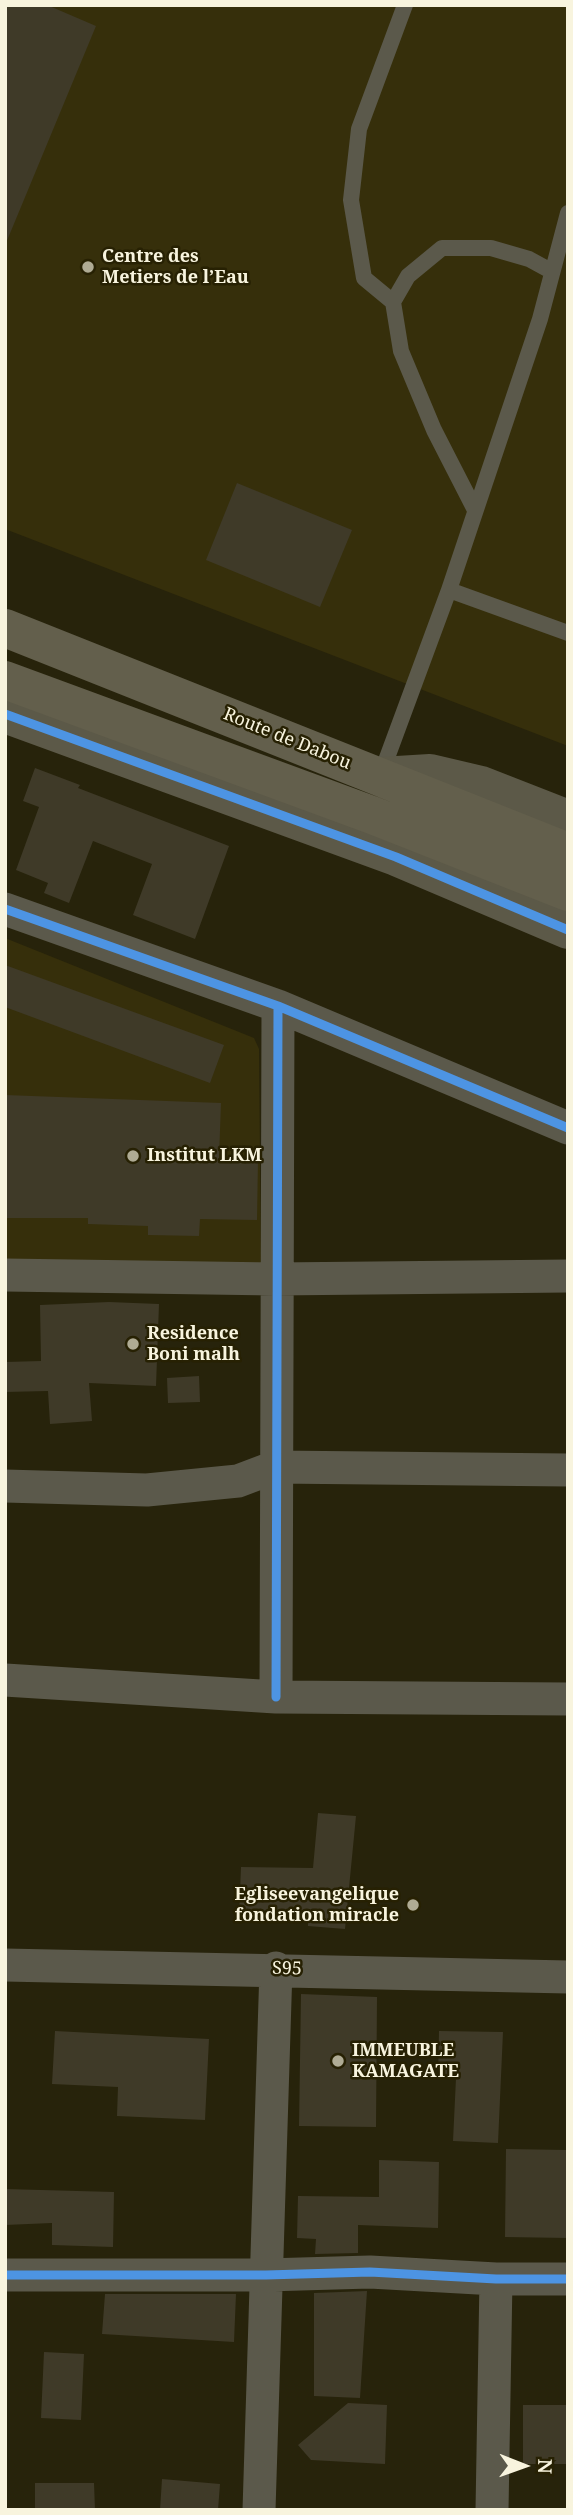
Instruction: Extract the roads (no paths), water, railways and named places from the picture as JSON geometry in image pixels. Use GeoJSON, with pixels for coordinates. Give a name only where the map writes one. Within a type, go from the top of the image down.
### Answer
{"type":"FeatureCollection","features":[{"type":"Feature","properties":{"kind":"main road","name":"Route de Dabou"},"geometry":{"type":"LineString","coordinates":[[5,628],[568,852]]}},
{"type":"Feature","properties":{"kind":"main road"},"geometry":{"type":"LineString","coordinates":[[5,680],[373,815],[568,892]]}},
{"type":"Feature","properties":{"kind":"street"},"geometry":{"type":"LineString","coordinates":[[5,714],[396,857],[568,930]]}},
{"type":"Feature","properties":{"kind":"street"},"geometry":{"type":"LineString","coordinates":[[381,776],[430,773],[481,785],[568,819]]}},
{"type":"Feature","properties":{"kind":"street"},"geometry":{"type":"LineString","coordinates":[[5,909],[278,1006],[568,1128]]}},
{"type":"Feature","properties":{"kind":"street"},"geometry":{"type":"LineString","coordinates":[[276,1697],[275,1279],[278,1006]]}},
{"type":"Feature","properties":{"kind":"street"},"geometry":{"type":"LineString","coordinates":[[5,1275],[275,1279],[568,1276]]}},
{"type":"Feature","properties":{"kind":"street"},"geometry":{"type":"LineString","coordinates":[[5,1486],[147,1490],[238,1481],[275,1466],[568,1470]]}},
{"type":"Feature","properties":{"kind":"street"},"geometry":{"type":"LineString","coordinates":[[5,1680],[276,1697],[568,1699]]}},
{"type":"Feature","properties":{"kind":"street","name":"S95"},"geometry":{"type":"LineString","coordinates":[[5,1965],[276,1968],[568,1977]]}},
{"type":"Feature","properties":{"kind":"street"},"geometry":{"type":"LineString","coordinates":[[259,2510],[276,1968]]}},
{"type":"Feature","properties":{"kind":"street"},"geometry":{"type":"LineString","coordinates":[[5,2275],[266,2275],[370,2272],[496,2279],[568,2279]]}},
{"type":"Feature","properties":{"kind":"street"},"geometry":{"type":"LineString","coordinates":[[492,2510],[496,2279]]}},
{"type":"Feature","properties":{"kind":"lane"},"geometry":{"type":"LineString","coordinates":[[393,302],[364,278],[351,200],[359,129],[405,5]]}},
{"type":"Feature","properties":{"kind":"lane"},"geometry":{"type":"LineString","coordinates":[[381,776],[449,590],[540,319],[568,213]]}},
{"type":"Feature","properties":{"kind":"lane"},"geometry":{"type":"LineString","coordinates":[[475,510],[434,430],[401,351],[393,302],[408,276],[442,248],[491,248],[529,259],[551,271]]}},
{"type":"Feature","properties":{"kind":"lane"},"geometry":{"type":"LineString","coordinates":[[449,590],[568,633]]}},
{"type":"Feature","properties":{"kind":"place","name":"Centre des Metiers de l’Eau"},"geometry":{"type":"Point","coordinates":[88,267]}},
{"type":"Feature","properties":{"kind":"place","name":"Institut LKM"},"geometry":{"type":"Point","coordinates":[133,1156]}},
{"type":"Feature","properties":{"kind":"place","name":"Residence Boni malh"},"geometry":{"type":"Point","coordinates":[133,1344]}},
{"type":"Feature","properties":{"kind":"place","name":"Egliseevangelique fondation miracle"},"geometry":{"type":"Point","coordinates":[413,1905]}},
{"type":"Feature","properties":{"kind":"place","name":"IMMEUBLE KAMAGATE"},"geometry":{"type":"Point","coordinates":[338,2061]}}]}
